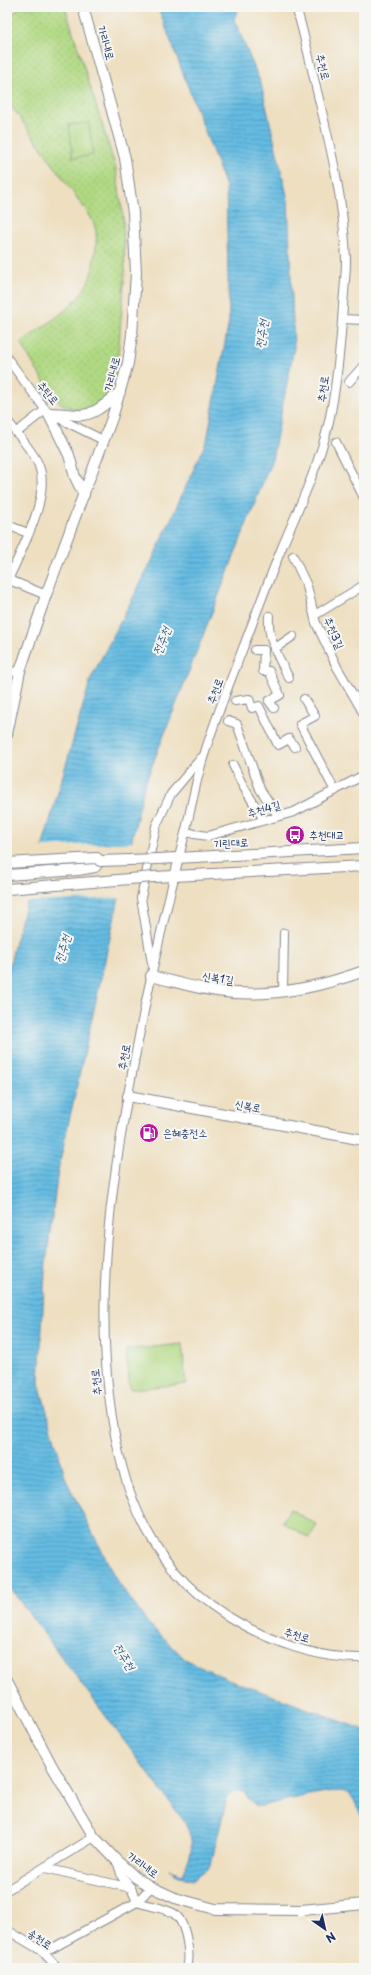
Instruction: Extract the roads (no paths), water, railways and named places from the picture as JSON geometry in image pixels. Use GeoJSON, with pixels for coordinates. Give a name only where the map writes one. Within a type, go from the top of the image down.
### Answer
{"type":"FeatureCollection","features":[{"type":"Feature","properties":{"kind":"street","name":"가리내로"},"geometry":{"type":"LineString","coordinates":[[7,734],[20,671],[46,595],[121,392],[128,363],[133,320],[136,273],[133,213],[125,158],[84,7]]}},
{"type":"Feature","properties":{"kind":"street","name":"추천로"},"geometry":{"type":"LineString","coordinates":[[296,7],[324,117],[340,195],[346,261],[342,319],[332,407],[325,436],[309,483],[276,564],[203,756],[186,831],[152,965],[117,1154],[107,1234],[104,1335],[107,1379],[115,1441],[123,1475],[136,1509],[151,1539],[173,1568],[190,1586],[218,1610],[256,1632],[282,1643],[333,1656],[364,1658]]}},
{"type":"Feature","properties":{"kind":"street"},"geometry":{"type":"LineString","coordinates":[[361,7],[364,11]]}},
{"type":"Feature","properties":{"kind":"street"},"geometry":{"type":"LineString","coordinates":[[342,319],[364,320]]}},
{"type":"Feature","properties":{"kind":"street","name":"추탄로"},"geometry":{"type":"LineString","coordinates":[[7,358],[47,412],[103,440]]}},
{"type":"Feature","properties":{"kind":"street"},"geometry":{"type":"LineString","coordinates":[[349,382],[364,365]]}},
{"type":"Feature","properties":{"kind":"street"},"geometry":{"type":"LineString","coordinates":[[16,433],[47,412],[78,415],[94,411],[103,407],[121,392]]}},
{"type":"Feature","properties":{"kind":"street"},"geometry":{"type":"LineString","coordinates":[[47,412],[69,455],[75,477],[84,495]]}},
{"type":"Feature","properties":{"kind":"street"},"geometry":{"type":"LineString","coordinates":[[7,420],[39,466],[42,488],[37,513],[8,579],[46,595]]}},
{"type":"Feature","properties":{"kind":"street"},"geometry":{"type":"LineString","coordinates":[[336,442],[364,498]]}},
{"type":"Feature","properties":{"kind":"street"},"geometry":{"type":"LineString","coordinates":[[7,524],[28,533]]}},
{"type":"Feature","properties":{"kind":"street","name":"추천3길"},"geometry":{"type":"LineString","coordinates":[[293,556],[307,586],[316,623],[337,667],[364,714]]}},
{"type":"Feature","properties":{"kind":"street"},"geometry":{"type":"LineString","coordinates":[[315,615],[364,585]]}},
{"type":"Feature","properties":{"kind":"street"},"geometry":{"type":"LineString","coordinates":[[269,616],[268,625],[274,649],[289,678]]}},
{"type":"Feature","properties":{"kind":"street"},"geometry":{"type":"LineString","coordinates":[[274,649],[293,636]]}},
{"type":"Feature","properties":{"kind":"street"},"geometry":{"type":"LineString","coordinates":[[255,650],[264,650],[263,671],[269,671],[280,695],[269,701],[274,708]]}},
{"type":"Feature","properties":{"kind":"street"},"geometry":{"type":"LineString","coordinates":[[7,672],[20,671]]}},
{"type":"Feature","properties":{"kind":"street","name":"추천로"},"geometry":{"type":"LineString","coordinates":[[235,701],[249,699],[252,708],[259,706],[278,745],[289,739],[295,747]]}},
{"type":"Feature","properties":{"kind":"street"},"geometry":{"type":"LineString","coordinates":[[304,699],[315,716],[300,724],[335,791]]}},
{"type":"Feature","properties":{"kind":"street"},"geometry":{"type":"LineString","coordinates":[[228,721],[237,724],[260,788],[278,816]]}},
{"type":"Feature","properties":{"kind":"street","name":"추천로"},"geometry":{"type":"LineString","coordinates":[[152,965],[141,898],[156,826],[171,794],[203,756]]}},
{"type":"Feature","properties":{"kind":"street"},"geometry":{"type":"LineString","coordinates":[[233,765],[243,786],[264,820]]}},
{"type":"Feature","properties":{"kind":"street","name":"추천4길"},"geometry":{"type":"LineString","coordinates":[[186,831],[208,836],[294,812],[364,775]]}},
{"type":"Feature","properties":{"kind":"street","name":"기린대로"},"geometry":{"type":"LineString","coordinates":[[7,863],[97,858],[100,861],[158,859],[364,848]]}},
{"type":"Feature","properties":{"kind":"street","name":"기린대로"},"geometry":{"type":"LineString","coordinates":[[7,875],[78,870],[95,867],[100,861]]}},
{"type":"Feature","properties":{"kind":"street"},"geometry":{"type":"LineString","coordinates":[[7,889],[155,877],[364,866]]}},
{"type":"Feature","properties":{"kind":"street"},"geometry":{"type":"LineString","coordinates":[[283,992],[284,933]]}},
{"type":"Feature","properties":{"kind":"street","name":"신복1길"},"geometry":{"type":"LineString","coordinates":[[151,976],[217,992],[254,994],[283,992],[334,982],[364,971]]}},
{"type":"Feature","properties":{"kind":"street","name":"신복로"},"geometry":{"type":"LineString","coordinates":[[128,1096],[364,1140]]}},
{"type":"Feature","properties":{"kind":"street","name":"가리내로"},"geometry":{"type":"LineString","coordinates":[[8,1685],[52,1766],[94,1837],[117,1862],[135,1877],[151,1887],[175,1898],[215,1909],[302,1910],[364,1904]]}},
{"type":"Feature","properties":{"kind":"street"},"geometry":{"type":"LineString","coordinates":[[7,1890],[94,1837]]}},
{"type":"Feature","properties":{"kind":"street"},"geometry":{"type":"LineString","coordinates":[[117,1862],[122,1877],[131,1888],[137,1902],[174,1914],[180,1921],[187,1941],[190,1959],[187,1968]]}},
{"type":"Feature","properties":{"kind":"street"},"geometry":{"type":"LineString","coordinates":[[45,1868],[131,1888]]}},
{"type":"Feature","properties":{"kind":"street"},"geometry":{"type":"LineString","coordinates":[[42,1951],[51,1949],[137,1902],[151,1887]]}},
{"type":"Feature","properties":{"kind":"street","name":"송천로"},"geometry":{"type":"LineString","coordinates":[[8,1932],[42,1951],[58,1968]]}},
{"type":"Feature","properties":{"kind":"water","name":"전주천"},"geometry":{"type":"Polygon","coordinates":[[[158,7],[239,7],[234,19],[261,84],[288,200],[294,348],[272,459],[144,786],[58,1170],[45,1271],[39,1383],[66,1480],[117,1581],[148,1623],[185,1659],[228,1679],[364,1730],[364,1822],[353,1798],[348,1793],[342,1791],[333,1791],[258,1806],[249,1799],[245,1793],[235,1791],[227,1798],[211,1864],[207,1869],[192,1880],[177,1875],[169,1870],[183,1874],[189,1859],[191,1842],[188,1829],[184,1821],[7,1584],[7,977],[15,942],[91,678],[150,565],[207,440],[229,321],[226,187],[158,7]]]}},
{"type":"Feature","properties":{"kind":"place","name":"추천대교"},"geometry":{"type":"Point","coordinates":[295,835]}},
{"type":"Feature","properties":{"kind":"place","name":"은혜충전소"},"geometry":{"type":"Point","coordinates":[149,1133]}}]}
